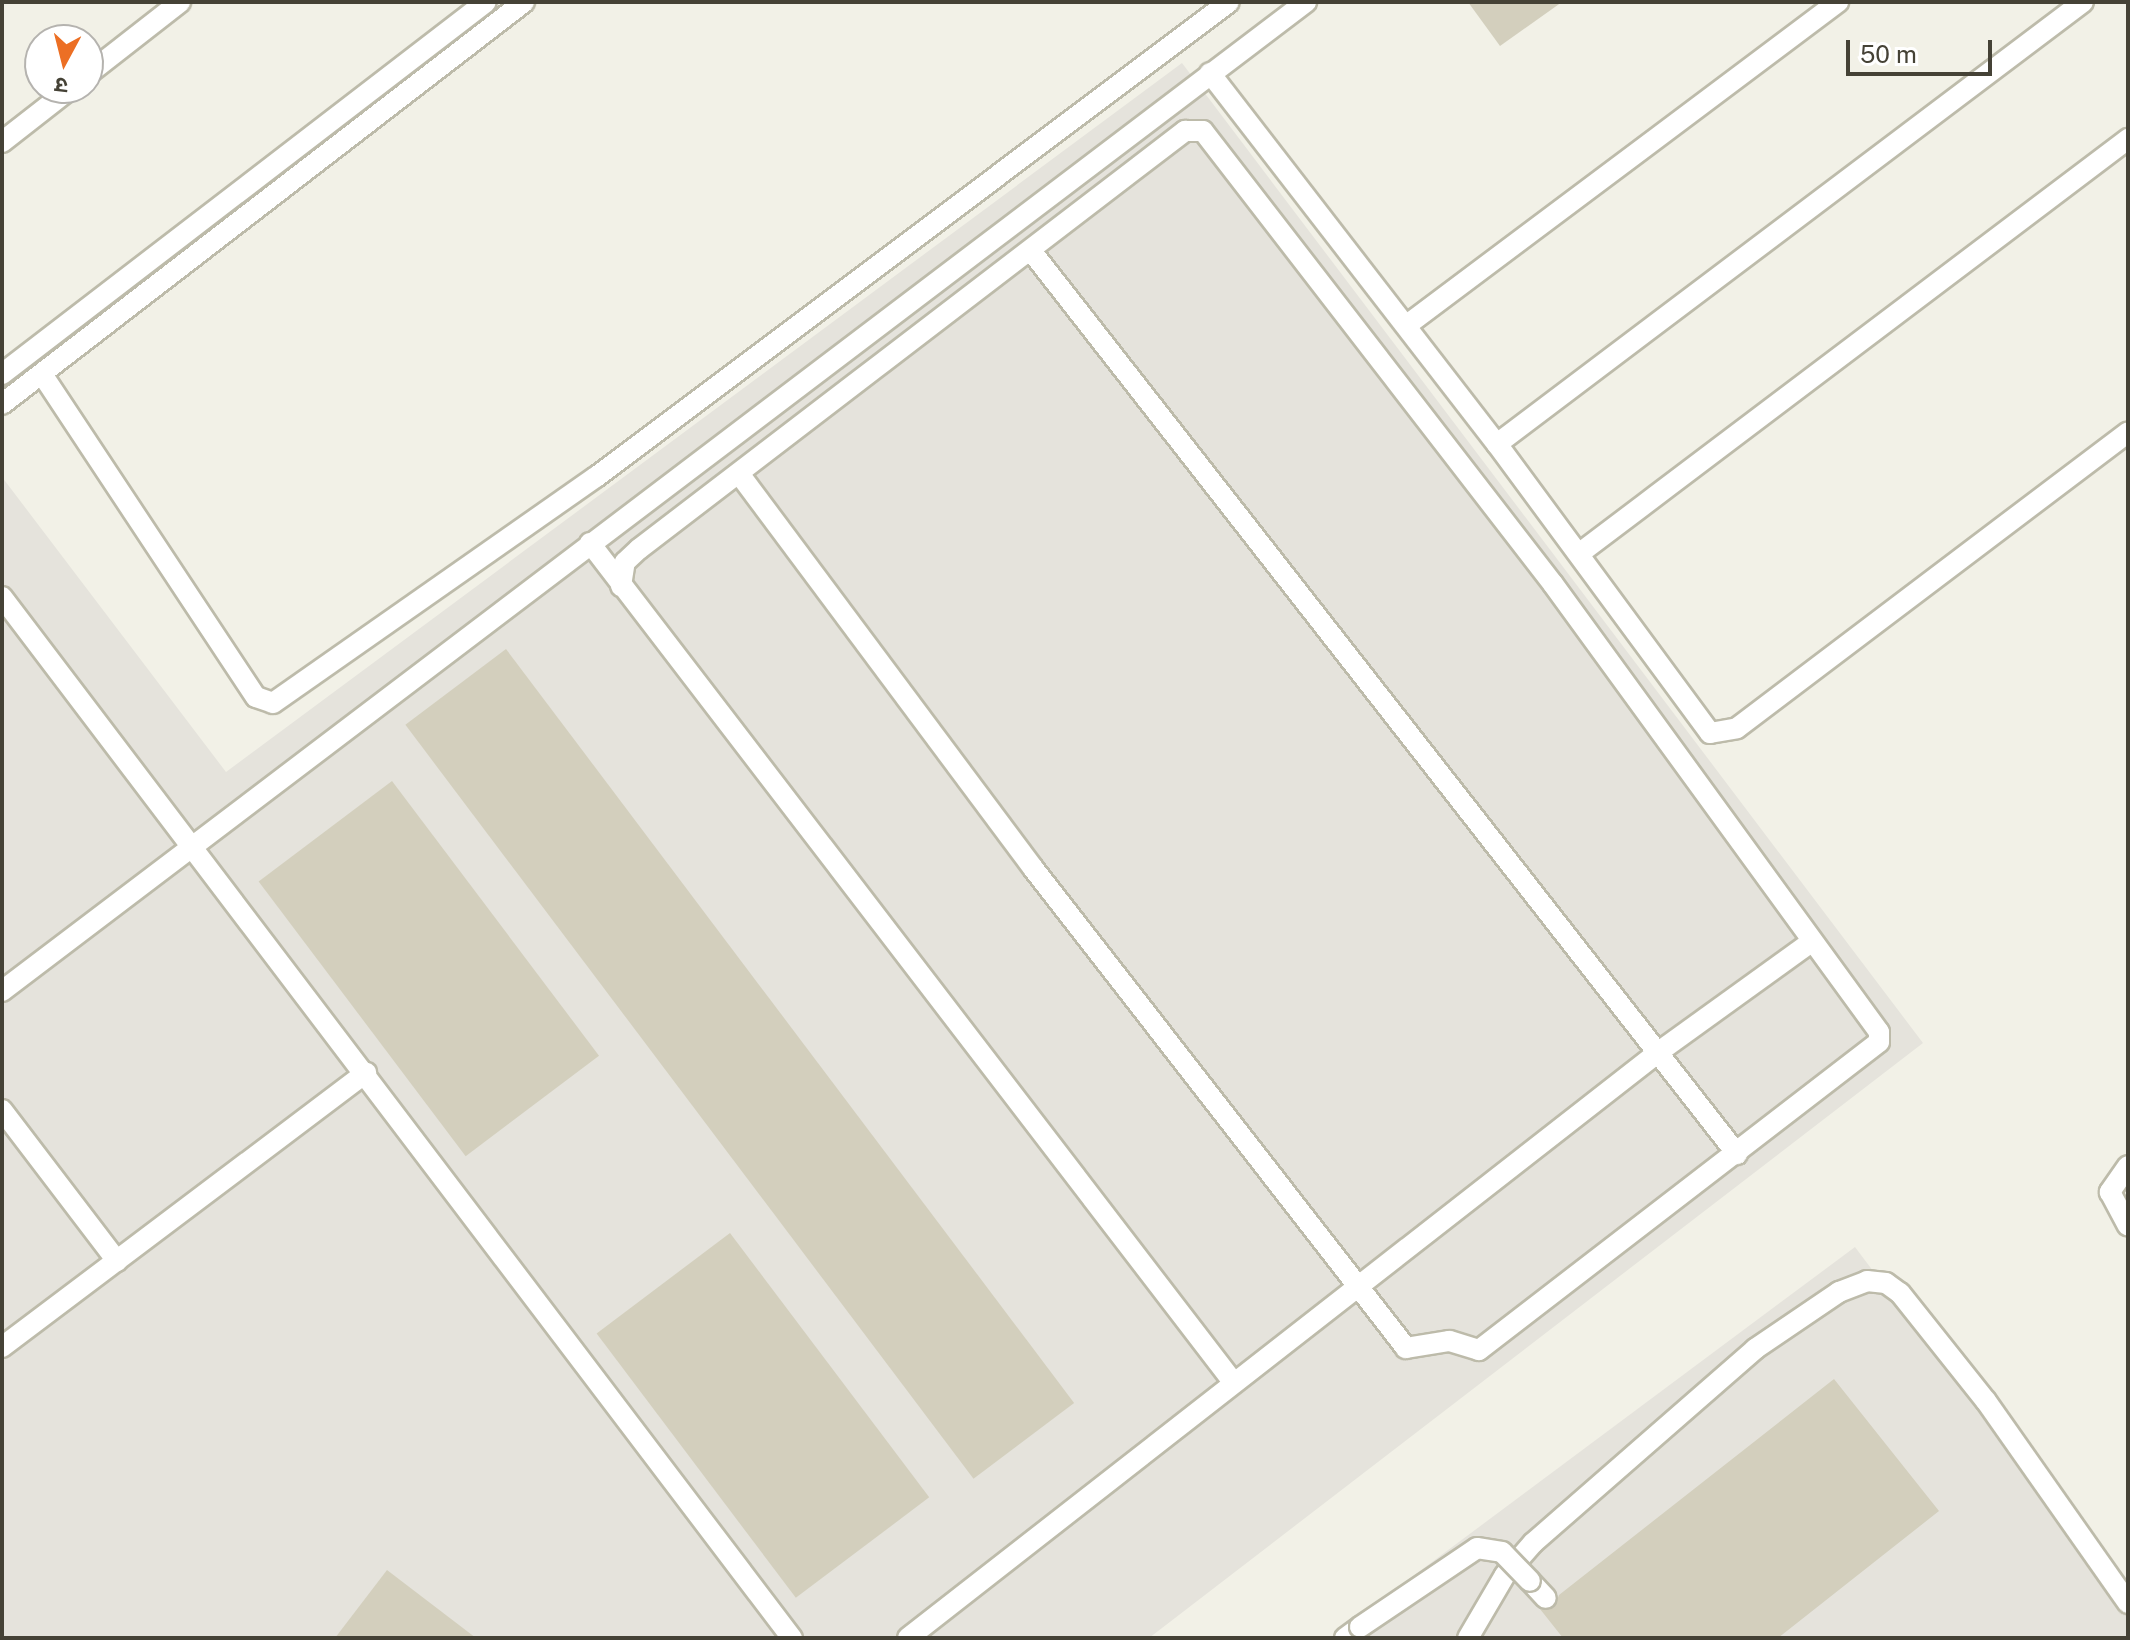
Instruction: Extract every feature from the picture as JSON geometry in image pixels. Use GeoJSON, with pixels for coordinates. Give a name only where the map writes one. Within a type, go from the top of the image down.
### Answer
{"type":"FeatureCollection","features":[{"type":"Feature","properties":{"kind":"street"},"geometry":{"type":"LineString","coordinates":[[104,61],[180,2]]}},
{"type":"Feature","properties":{"kind":"street"},"geometry":{"type":"LineString","coordinates":[[2,374],[458,10],[486,2]]}},
{"type":"Feature","properties":{"kind":"street"},"geometry":{"type":"LineString","coordinates":[[2,404],[524,2]]}},
{"type":"Feature","properties":{"kind":"street"},"geometry":{"type":"LineString","coordinates":[[42,374],[256,697],[267,704],[282,701],[596,477],[1229,2]]}},
{"type":"Feature","properties":{"kind":"street"},"geometry":{"type":"LineString","coordinates":[[2,991],[1306,2]]}},
{"type":"Feature","properties":{"kind":"street"},"geometry":{"type":"LineString","coordinates":[[1407,325],[1838,2]]}},
{"type":"Feature","properties":{"kind":"street"},"geometry":{"type":"LineString","coordinates":[[1497,444],[2083,2]]}},
{"type":"Feature","properties":{"kind":"street"},"geometry":{"type":"LineString","coordinates":[[1210,73],[1580,553],[1703,728],[1719,734],[1737,728],[2128,432]]}},
{"type":"Feature","properties":{"kind":"street"},"geometry":{"type":"LineString","coordinates":[[2,142],[51,104]]}},
{"type":"Feature","properties":{"kind":"street"},"geometry":{"type":"LineString","coordinates":[[621,586],[630,557],[739,474],[1032,252],[1185,131],[1208,135],[1553,584],[1879,1040],[1737,1154],[1478,1351],[1449,1341],[1406,1348],[1355,1287],[739,474]]}},
{"type":"Feature","properties":{"kind":"street"},"geometry":{"type":"LineString","coordinates":[[1580,553],[2128,139]]}},
{"type":"Feature","properties":{"kind":"street"},"geometry":{"type":"LineString","coordinates":[[1032,252],[1660,1051],[1737,1154]]}},
{"type":"Feature","properties":{"kind":"street"},"geometry":{"type":"LineString","coordinates":[[590,543],[1233,1382]]}},
{"type":"Feature","properties":{"kind":"street"},"geometry":{"type":"LineString","coordinates":[[2,597],[194,845],[792,1638]]}},
{"type":"Feature","properties":{"kind":"street"},"geometry":{"type":"LineString","coordinates":[[908,1638],[1660,1051],[1811,942]]}},
{"type":"Feature","properties":{"kind":"street"},"geometry":{"type":"LineString","coordinates":[[2,1347],[366,1073]]}},
{"type":"Feature","properties":{"kind":"street"},"geometry":{"type":"LineString","coordinates":[[2,1110],[117,1261]]}},
{"type":"Feature","properties":{"kind":"street"},"geometry":{"type":"LineString","coordinates":[[2128,1166],[2110,1192],[2128,1226]]}},
{"type":"Feature","properties":{"kind":"street"},"geometry":{"type":"LineString","coordinates":[[1468,1638],[1505,1575],[1533,1543],[1755,1349],[1839,1292],[1867,1281],[1886,1283],[1900,1293],[1986,1401],[2128,1603]]}},
{"type":"Feature","properties":{"kind":"street"},"geometry":{"type":"LineString","coordinates":[[1353,1632],[1477,1548],[1502,1552],[1546,1598]]}},
{"type":"Feature","properties":{"kind":"shaded area"},"geometry":{"type":"Polygon","coordinates":[[[1182,63],[1923,1043],[1149,1638],[2,1638],[2,477],[226,772],[1182,63]]]}},
{"type":"Feature","properties":{"kind":"shaded area"},"geometry":{"type":"Polygon","coordinates":[[[1855,1247],[2128,1610],[2128,1638],[1330,1638],[1855,1247]]]}},
{"type":"Feature","properties":{"kind":"building"},"geometry":{"type":"Polygon","coordinates":[[[1468,2],[1562,2],[1500,46],[1468,2]]]}},
{"type":"Feature","properties":{"kind":"building"},"geometry":{"type":"Polygon","coordinates":[[[506,649],[1074,1403],[973,1479],[405,725],[506,649]]]}},
{"type":"Feature","properties":{"kind":"building"},"geometry":{"type":"Polygon","coordinates":[[[392,781],[599,1056],[466,1156],[259,882],[392,781]]]}},
{"type":"Feature","properties":{"kind":"building"},"geometry":{"type":"Polygon","coordinates":[[[730,1233],[929,1497],[796,1598],[597,1334],[730,1233]]]}},
{"type":"Feature","properties":{"kind":"building"},"geometry":{"type":"Polygon","coordinates":[[[1834,1379],[1939,1511],[1778,1638],[1563,1638],[1540,1609],[1554,1608],[1559,1595],[1834,1379]]]}},
{"type":"Feature","properties":{"kind":"building"},"geometry":{"type":"Polygon","coordinates":[[[387,1570],[476,1638],[335,1638],[387,1570]]]}}]}
